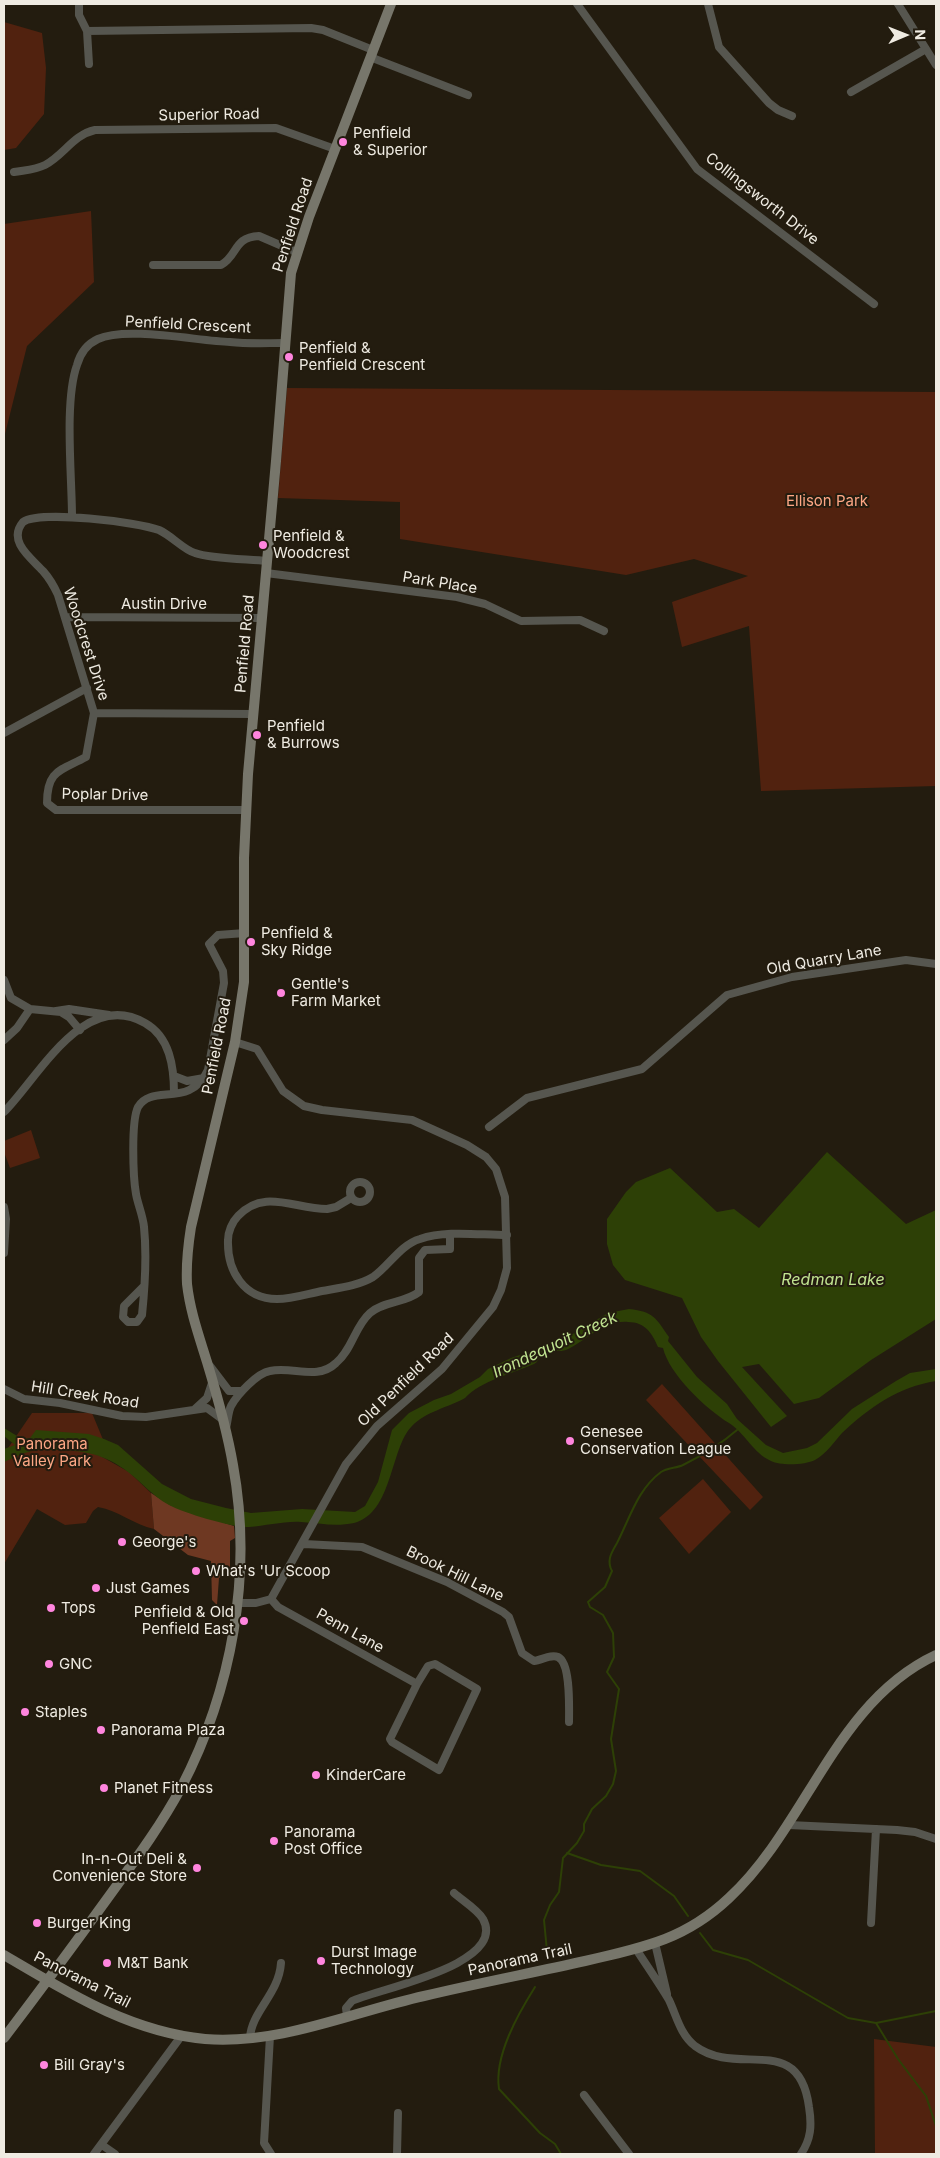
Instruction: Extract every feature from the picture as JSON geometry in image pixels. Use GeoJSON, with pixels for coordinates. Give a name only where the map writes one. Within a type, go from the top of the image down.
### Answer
{"type":"FeatureCollection","features":[{"type":"Feature","properties":{"kind":"main road","name":"Penfield Road"},"geometry":{"type":"LineString","coordinates":[[4,2038],[48,1981],[135,1860],[181,1788],[213,1714],[228,1660],[237,1603],[240,1535],[237,1493],[226,1433],[190,1300],[187,1277],[188,1250],[191,1227],[236,1042],[244,982],[246,810],[268,561],[288,291],[296,252],[391,4]]}},
{"type":"Feature","properties":{"kind":"main road","name":"Panorama Trail"},"geometry":{"type":"LineString","coordinates":[[4,1955],[48,1981],[122,2019],[205,2039],[270,2036],[424,1996],[636,1948],[655,1942],[689,1928],[718,1908],[750,1877],[789,1824],[836,1750],[872,1701],[908,1670],[936,1655]]}},
{"type":"Feature","properties":{"kind":"street"},"geometry":{"type":"LineString","coordinates":[[79,4],[79,15],[88,31],[89,64]]}},
{"type":"Feature","properties":{"kind":"street","name":"Collingsworth Drive"},"geometry":{"type":"LineString","coordinates":[[577,4],[697,169],[874,304]]}},
{"type":"Feature","properties":{"kind":"street"},"geometry":{"type":"LineString","coordinates":[[708,4],[719,47],[769,103],[778,110],[792,116]]}},
{"type":"Feature","properties":{"kind":"street"},"geometry":{"type":"LineString","coordinates":[[898,4],[936,66]]}},
{"type":"Feature","properties":{"kind":"street"},"geometry":{"type":"LineString","coordinates":[[88,31],[311,28],[323,30],[468,95]]}},
{"type":"Feature","properties":{"kind":"street"},"geometry":{"type":"LineString","coordinates":[[851,92],[926,49]]}},
{"type":"Feature","properties":{"kind":"street","name":"Superior Road"},"geometry":{"type":"LineString","coordinates":[[14,172],[35,169],[45,165],[80,135],[107,130],[271,128],[335,149]]}},
{"type":"Feature","properties":{"kind":"street"},"geometry":{"type":"LineString","coordinates":[[153,265],[220,265],[227,262],[240,242],[258,236],[296,252]]}},
{"type":"Feature","properties":{"kind":"street","name":"Penfield Crescent"},"geometry":{"type":"LineString","coordinates":[[72,517],[72,392],[77,364],[90,344],[104,337],[122,335],[175,336],[232,343],[284,343]]}},
{"type":"Feature","properties":{"kind":"street","name":"Woodcrest Drive"},"geometry":{"type":"LineString","coordinates":[[94,713],[66,617],[53,584],[21,547],[17,534],[20,525],[30,518],[72,517],[150,527],[170,536],[194,553],[268,561]]}},
{"type":"Feature","properties":{"kind":"street","name":"Park Place"},"geometry":{"type":"LineString","coordinates":[[266,573],[457,597],[485,604],[521,621],[580,620],[604,631]]}},
{"type":"Feature","properties":{"kind":"street","name":"Austin Drive"},"geometry":{"type":"LineString","coordinates":[[66,617],[262,618]]}},
{"type":"Feature","properties":{"kind":"street"},"geometry":{"type":"LineString","coordinates":[[4,733],[87,688]]}},
{"type":"Feature","properties":{"kind":"street"},"geometry":{"type":"LineString","coordinates":[[94,713],[253,714]]}},
{"type":"Feature","properties":{"kind":"street","name":"Poplar Drive"},"geometry":{"type":"LineString","coordinates":[[94,713],[86,757],[54,774],[47,785],[47,802],[56,810],[246,810]]}},
{"type":"Feature","properties":{"kind":"street"},"geometry":{"type":"LineString","coordinates":[[144,1287],[146,1261],[144,1224],[135,1187],[136,1116],[138,1108],[149,1098],[188,1092],[204,1078],[208,1070],[224,983],[223,972],[209,944],[218,935],[245,933]]}},
{"type":"Feature","properties":{"kind":"street","name":"Old Quarry Lane"},"geometry":{"type":"LineString","coordinates":[[489,1127],[527,1098],[642,1069],[727,995],[792,977],[906,960],[936,964]]}},
{"type":"Feature","properties":{"kind":"street"},"geometry":{"type":"LineString","coordinates":[[4,980],[11,998],[30,1009],[54,1011],[69,1009],[111,1015]]}},
{"type":"Feature","properties":{"kind":"street"},"geometry":{"type":"LineString","coordinates":[[4,1040],[30,1009]]}},
{"type":"Feature","properties":{"kind":"street"},"geometry":{"type":"LineString","coordinates":[[54,1011],[69,1017],[80,1030]]}},
{"type":"Feature","properties":{"kind":"street"},"geometry":{"type":"LineString","coordinates":[[4,1112],[63,1041],[99,1019],[117,1013],[136,1018],[156,1031],[170,1057],[174,1076],[174,1093]]}},
{"type":"Feature","properties":{"kind":"street","name":"Old Penfield Road"},"geometry":{"type":"LineString","coordinates":[[236,1042],[257,1050],[283,1091],[304,1106],[322,1110],[412,1120],[451,1137],[486,1157],[496,1169],[503,1185],[507,1235],[506,1275],[493,1307],[442,1368],[377,1426],[346,1464],[326,1498],[304,1544],[271,1599]]}},
{"type":"Feature","properties":{"kind":"street"},"geometry":{"type":"LineString","coordinates":[[174,1076],[187,1080],[204,1078]]}},
{"type":"Feature","properties":{"kind":"street"},"geometry":{"type":"LineString","coordinates":[[351,1198],[336,1207],[327,1209],[268,1200],[249,1206],[235,1219],[228,1240],[232,1268],[242,1285],[249,1292],[263,1298],[278,1299],[352,1284],[372,1277],[417,1240],[433,1235],[507,1235]]}},
{"type":"Feature","properties":{"kind":"street"},"geometry":{"type":"LineString","coordinates":[[4,1207],[6,1219],[4,1253]]}},
{"type":"Feature","properties":{"kind":"street"},"geometry":{"type":"LineString","coordinates":[[226,1433],[231,1405],[242,1391],[260,1375],[270,1370],[321,1372],[336,1364],[370,1313],[394,1302],[413,1297],[419,1292],[420,1258],[425,1250],[450,1249],[450,1234]]}},
{"type":"Feature","properties":{"kind":"street"},"geometry":{"type":"LineString","coordinates":[[206,1361],[228,1391],[242,1391]]}},
{"type":"Feature","properties":{"kind":"street"},"geometry":{"type":"LineString","coordinates":[[195,1409],[207,1398],[212,1383]]}},
{"type":"Feature","properties":{"kind":"street","name":"Hill Creek Road"},"geometry":{"type":"LineString","coordinates":[[4,1390],[24,1400],[69,1405],[122,1416],[162,1416],[207,1408],[222,1419]]}},
{"type":"Feature","properties":{"kind":"street","name":"Brook Hill Lane"},"geometry":{"type":"LineString","coordinates":[[304,1544],[362,1547],[447,1582],[503,1612],[509,1617],[522,1654],[534,1661],[555,1656],[560,1657],[564,1665],[569,1690],[569,1722]]}},
{"type":"Feature","properties":{"kind":"street"},"geometry":{"type":"LineString","coordinates":[[237,1603],[256,1604],[271,1599]]}},
{"type":"Feature","properties":{"kind":"street","name":"Penn Lane"},"geometry":{"type":"LineString","coordinates":[[271,1599],[279,1608],[417,1684]]}},
{"type":"Feature","properties":{"kind":"street"},"geometry":{"type":"LineString","coordinates":[[435,1664],[477,1689],[439,1770],[392,1742],[390,1735],[417,1684],[426,1668],[435,1664]]}},
{"type":"Feature","properties":{"kind":"street"},"geometry":{"type":"LineString","coordinates":[[789,1824],[915,1832],[936,1839]]}},
{"type":"Feature","properties":{"kind":"street"},"geometry":{"type":"LineString","coordinates":[[871,1923],[876,1829]]}},
{"type":"Feature","properties":{"kind":"street"},"geometry":{"type":"LineString","coordinates":[[347,2016],[346,2008],[352,2001],[428,1977],[479,1948],[486,1936],[482,1919],[454,1894]]}},
{"type":"Feature","properties":{"kind":"street"},"geometry":{"type":"LineString","coordinates":[[655,1942],[669,2001]]}},
{"type":"Feature","properties":{"kind":"street"},"geometry":{"type":"LineString","coordinates":[[636,1948],[669,2001],[682,2032],[689,2040],[704,2051],[723,2057],[775,2060],[786,2064],[796,2073],[806,2088],[811,2122],[809,2141],[801,2154]]}},
{"type":"Feature","properties":{"kind":"street"},"geometry":{"type":"LineString","coordinates":[[250,2038],[252,2027],[277,1986],[281,1963]]}},
{"type":"Feature","properties":{"kind":"street"},"geometry":{"type":"LineString","coordinates":[[94,2154],[182,2035]]}},
{"type":"Feature","properties":{"kind":"street"},"geometry":{"type":"LineString","coordinates":[[270,2036],[264,2143],[271,2154]]}},
{"type":"Feature","properties":{"kind":"street"},"geometry":{"type":"LineString","coordinates":[[584,2095],[629,2154]]}},
{"type":"Feature","properties":{"kind":"street"},"geometry":{"type":"LineString","coordinates":[[397,2154],[398,2113]]}},
{"type":"Feature","properties":{"kind":"street"},"geometry":{"type":"LineString","coordinates":[[102,2145],[115,2154]]}},
{"type":"Feature","properties":{"kind":"green space"},"geometry":{"type":"Polygon","coordinates":[[[4,22],[42,33],[46,68],[44,114],[16,148],[4,150],[4,22]]]}},
{"type":"Feature","properties":{"kind":"green space"},"geometry":{"type":"Polygon","coordinates":[[[91,211],[94,282],[27,346],[4,438],[4,224],[91,211]]]}},
{"type":"Feature","properties":{"kind":"green space","name":"Ellison Park"},"geometry":{"type":"Polygon","coordinates":[[[287,388],[936,392],[936,786],[761,791],[749,626],[682,647],[672,602],[748,576],[694,559],[626,575],[400,539],[400,502],[278,498],[287,388]]]}},
{"type":"Feature","properties":{"kind":"green space"},"geometry":{"type":"Polygon","coordinates":[[[31,1130],[40,1158],[10,1168],[4,1152],[4,1141],[31,1130]]]}},
{"type":"Feature","properties":{"kind":"green space"},"geometry":{"type":"Polygon","coordinates":[[[662,1384],[763,1497],[750,1510],[646,1400],[662,1384]]]}},
{"type":"Feature","properties":{"kind":"green space","name":"Panorama Valley Park"},"geometry":{"type":"Polygon","coordinates":[[[32,1413],[92,1413],[104,1442],[97,1454],[129,1472],[151,1493],[154,1529],[98,1507],[93,1511],[86,1523],[65,1525],[37,1509],[4,1564],[4,1454],[32,1413]]]}},
{"type":"Feature","properties":{"kind":"green space"},"geometry":{"type":"Polygon","coordinates":[[[703,1479],[731,1512],[689,1554],[659,1518],[703,1479]]]}},
{"type":"Feature","properties":{"kind":"green space"},"geometry":{"type":"Polygon","coordinates":[[[874,2039],[936,2047],[936,2154],[875,2154],[874,2039]]]}},
{"type":"Feature","properties":{"kind":"shaded area"},"geometry":{"type":"Polygon","coordinates":[[[151,1493],[170,1505],[234,1526],[235,1538],[230,1541],[230,1570],[219,1578],[217,1605],[212,1600],[211,1561],[188,1555],[154,1529],[151,1493]]]}},
{"type":"Feature","properties":{"kind":"water","name":"Redman Lake"},"geometry":{"type":"Polygon","coordinates":[[[827,1152],[906,1224],[936,1210],[936,1319],[871,1360],[819,1398],[794,1404],[759,1364],[742,1367],[787,1416],[771,1427],[701,1337],[682,1298],[625,1280],[613,1265],[607,1244],[607,1219],[626,1192],[636,1182],[670,1168],[717,1212],[734,1209],[759,1228],[827,1152]]]}},
{"type":"Feature","properties":{"kind":"water","name":"Irondequoit Creek"},"geometry":{"type":"Polygon","coordinates":[[[629,1309],[644,1312],[653,1317],[669,1337],[668,1341],[697,1377],[727,1404],[737,1419],[766,1445],[783,1453],[807,1448],[817,1443],[852,1409],[910,1373],[936,1369],[936,1381],[897,1393],[874,1407],[842,1433],[815,1460],[799,1464],[775,1463],[759,1453],[735,1427],[710,1409],[690,1390],[673,1369],[663,1348],[658,1347],[647,1329],[634,1322],[619,1322],[603,1328],[566,1350],[545,1353],[534,1364],[480,1386],[465,1398],[430,1413],[417,1421],[405,1436],[384,1494],[376,1507],[367,1517],[347,1524],[295,1522],[242,1527],[209,1519],[169,1505],[111,1461],[84,1452],[37,1450],[4,1462],[4,1449],[15,1445],[4,1436],[4,1428],[22,1439],[30,1438],[36,1430],[89,1434],[118,1445],[162,1484],[191,1499],[251,1513],[302,1509],[355,1512],[365,1506],[378,1482],[392,1430],[409,1413],[434,1400],[451,1394],[480,1377],[488,1369],[511,1358],[561,1341],[608,1313],[629,1309]]]}},
{"type":"Feature","properties":{"kind":"waterway"},"geometry":{"type":"LineString","coordinates":[[547,1951],[544,1920],[550,1905],[559,1892],[563,1858],[577,1843],[584,1831],[584,1824],[592,1809],[606,1796],[613,1784],[616,1771],[611,1739],[619,1689],[607,1672],[614,1657],[613,1633],[603,1615],[590,1607],[588,1602],[605,1587],[612,1571],[610,1567],[612,1553],[635,1505],[646,1487],[661,1472],[681,1466],[698,1457],[718,1445],[737,1430]]}},
{"type":"Feature","properties":{"kind":"waterway"},"geometry":{"type":"LineString","coordinates":[[567,1853],[601,1865],[640,1871],[674,1896],[688,1916]]}},
{"type":"Feature","properties":{"kind":"waterway"},"geometry":{"type":"LineString","coordinates":[[700,1933],[713,1950],[748,1960],[848,2018],[876,2023],[936,2011]]}},
{"type":"Feature","properties":{"kind":"waterway"},"geometry":{"type":"LineString","coordinates":[[535,1987],[515,2022],[504,2049],[498,2076],[499,2089],[540,2133],[555,2144],[561,2154]]}},
{"type":"Feature","properties":{"kind":"waterway"},"geometry":{"type":"LineString","coordinates":[[876,2023],[898,2059],[926,2096],[936,2126]]}},
{"type":"Feature","properties":{"kind":"place","name":"Penfield & Superior"},"geometry":{"type":"Point","coordinates":[343,142]}},
{"type":"Feature","properties":{"kind":"place","name":"Penfield & Penfield Crescent"},"geometry":{"type":"Point","coordinates":[289,357]}},
{"type":"Feature","properties":{"kind":"place","name":"Penfield & Woodcrest"},"geometry":{"type":"Point","coordinates":[263,545]}},
{"type":"Feature","properties":{"kind":"place","name":"Penfield & Burrows"},"geometry":{"type":"Point","coordinates":[257,735]}},
{"type":"Feature","properties":{"kind":"place","name":"Penfield & Sky Ridge"},"geometry":{"type":"Point","coordinates":[251,942]}},
{"type":"Feature","properties":{"kind":"place","name":"Gentle's Farm Market"},"geometry":{"type":"Point","coordinates":[281,993]}},
{"type":"Feature","properties":{"kind":"place","name":"Genesee Conservation League"},"geometry":{"type":"Point","coordinates":[570,1441]}},
{"type":"Feature","properties":{"kind":"place","name":"George's"},"geometry":{"type":"Point","coordinates":[122,1542]}},
{"type":"Feature","properties":{"kind":"place","name":"What's 'Ur Scoop"},"geometry":{"type":"Point","coordinates":[196,1571]}},
{"type":"Feature","properties":{"kind":"place","name":"Just Games"},"geometry":{"type":"Point","coordinates":[96,1588]}},
{"type":"Feature","properties":{"kind":"place","name":"Tops"},"geometry":{"type":"Point","coordinates":[51,1608]}},
{"type":"Feature","properties":{"kind":"place","name":"Penfield & Old Penfield East"},"geometry":{"type":"Point","coordinates":[244,1621]}},
{"type":"Feature","properties":{"kind":"place","name":"GNC"},"geometry":{"type":"Point","coordinates":[49,1664]}},
{"type":"Feature","properties":{"kind":"place","name":"Staples"},"geometry":{"type":"Point","coordinates":[25,1712]}},
{"type":"Feature","properties":{"kind":"place","name":"Panorama Plaza"},"geometry":{"type":"Point","coordinates":[101,1730]}},
{"type":"Feature","properties":{"kind":"place","name":"KinderCare"},"geometry":{"type":"Point","coordinates":[316,1775]}},
{"type":"Feature","properties":{"kind":"place","name":"Planet Fitness"},"geometry":{"type":"Point","coordinates":[104,1788]}},
{"type":"Feature","properties":{"kind":"place","name":"Panorama Post Office"},"geometry":{"type":"Point","coordinates":[274,1841]}},
{"type":"Feature","properties":{"kind":"place","name":"In-n-Out Deli & Convenience Store"},"geometry":{"type":"Point","coordinates":[197,1868]}},
{"type":"Feature","properties":{"kind":"place","name":"Burger King"},"geometry":{"type":"Point","coordinates":[37,1923]}},
{"type":"Feature","properties":{"kind":"place","name":"Durst Image Technology"},"geometry":{"type":"Point","coordinates":[321,1961]}},
{"type":"Feature","properties":{"kind":"place","name":"M&T Bank"},"geometry":{"type":"Point","coordinates":[107,1963]}},
{"type":"Feature","properties":{"kind":"place","name":"Bill Gray's"},"geometry":{"type":"Point","coordinates":[44,2065]}}]}
